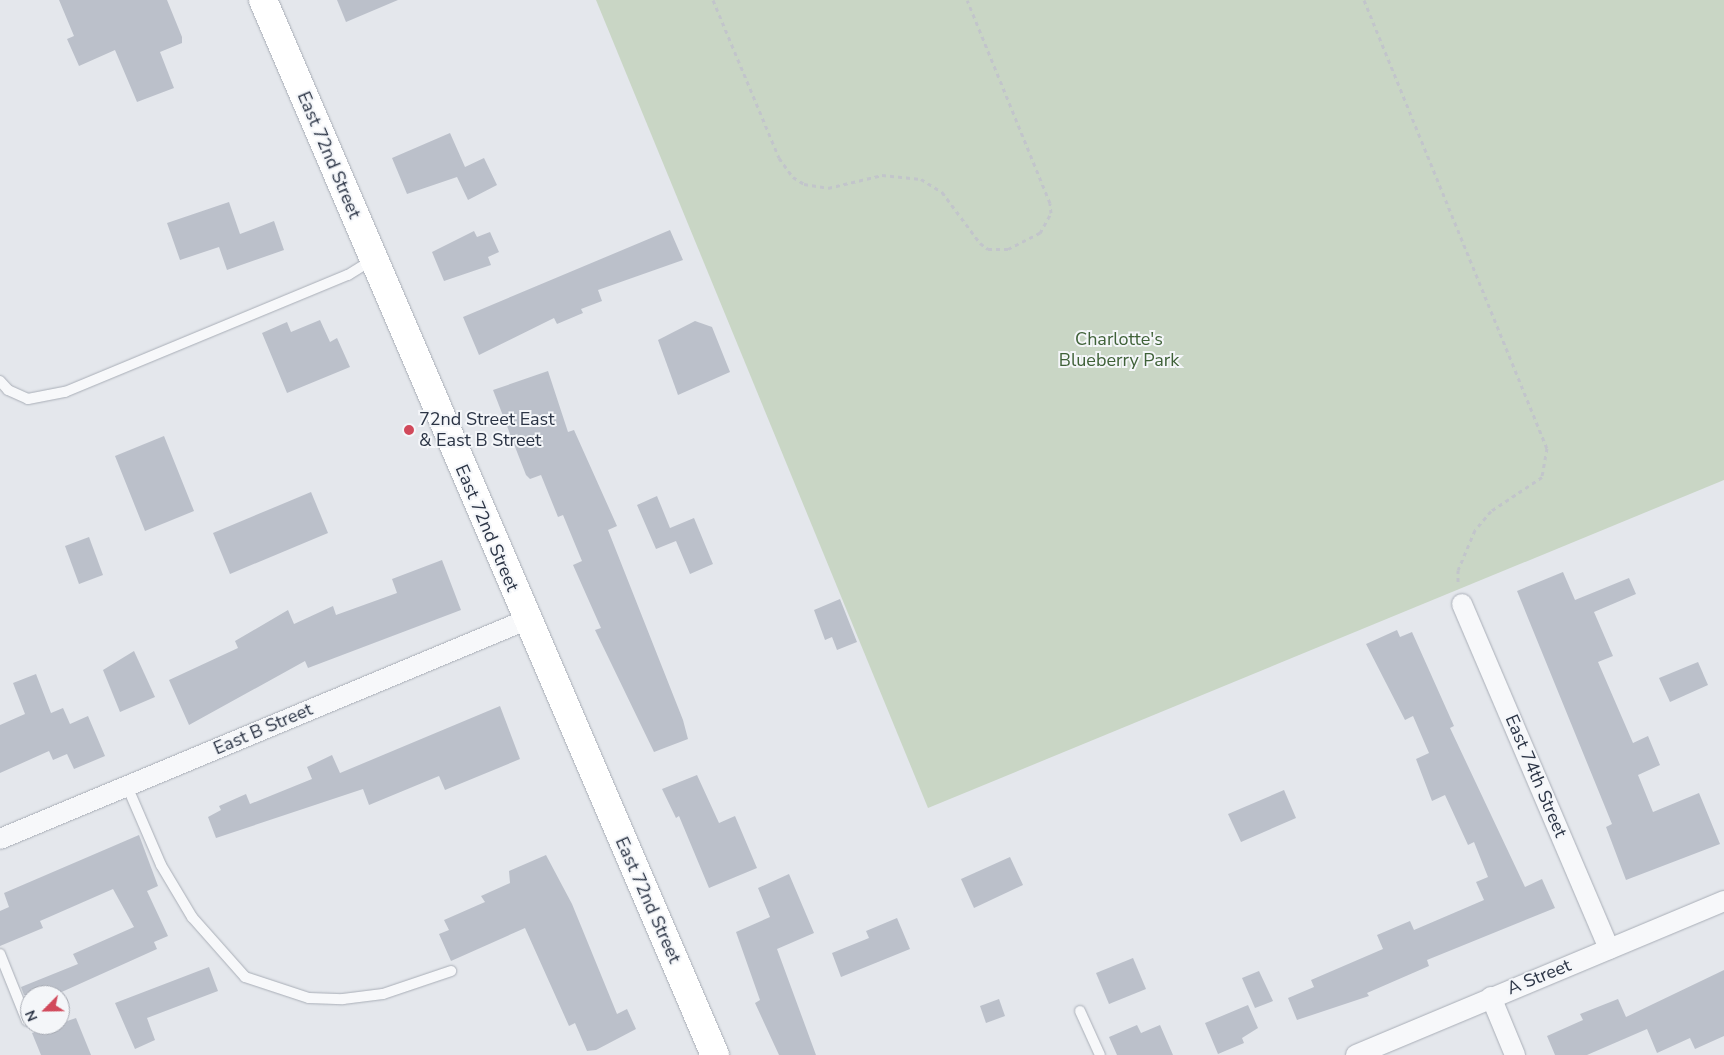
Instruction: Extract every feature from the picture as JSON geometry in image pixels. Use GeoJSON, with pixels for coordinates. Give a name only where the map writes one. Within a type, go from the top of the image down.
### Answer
{"type":"FeatureCollection","features":[{"type":"Feature","properties":{"kind":"main road","name":"East 72nd Street"},"geometry":{"type":"LineString","coordinates":[[263,0],[526,620],[715,1055]]}},
{"type":"Feature","properties":{"kind":"street","name":"East 74th Street"},"geometry":{"type":"LineString","coordinates":[[1462,604],[1609,948]]}},
{"type":"Feature","properties":{"kind":"street","name":"East B Street"},"geometry":{"type":"LineString","coordinates":[[0,839],[526,620]]}},
{"type":"Feature","properties":{"kind":"street","name":"A Street"},"geometry":{"type":"LineString","coordinates":[[1356,1055],[1724,901]]}},
{"type":"Feature","properties":{"kind":"street"},"geometry":{"type":"LineString","coordinates":[[1491,997],[1515,1055]]}},
{"type":"Feature","properties":{"kind":"lane"},"geometry":{"type":"LineString","coordinates":[[0,381],[8,390],[28,398],[65,392],[348,275],[373,260]]}},
{"type":"Feature","properties":{"kind":"lane"},"geometry":{"type":"LineString","coordinates":[[127,786],[161,865],[192,917],[245,977],[310,998],[343,999],[383,994],[451,971]]}},
{"type":"Feature","properties":{"kind":"lane"},"geometry":{"type":"LineString","coordinates":[[0,954],[20,1004]]}},
{"type":"Feature","properties":{"kind":"lane"},"geometry":{"type":"LineString","coordinates":[[1080,1011],[1100,1055]]}},
{"type":"Feature","properties":{"kind":"path"},"geometry":{"type":"LineString","coordinates":[[713,0],[779,158],[793,177],[809,186],[828,188],[882,175],[921,179],[942,192],[980,243],[988,249],[1008,249],[1040,233],[1051,213],[1050,203],[967,0]]}},
{"type":"Feature","properties":{"kind":"path"},"geometry":{"type":"LineString","coordinates":[[1364,0],[1547,448],[1542,477],[1491,511],[1469,540],[1457,577],[1462,604]]}},
{"type":"Feature","properties":{"kind":"green space","name":"Charlotte's Blueberry Park"},"geometry":{"type":"Polygon","coordinates":[[[596,0],[1724,0],[1724,480],[928,808],[596,0]]]}},
{"type":"Feature","properties":{"kind":"building"},"geometry":{"type":"Polygon","coordinates":[[[59,0],[167,0],[182,37],[182,43],[160,52],[174,88],[137,102],[115,50],[79,66],[67,39],[74,36],[59,0]]]}},
{"type":"Feature","properties":{"kind":"building"},"geometry":{"type":"Polygon","coordinates":[[[337,0],[398,0],[346,22],[337,0]]]}},
{"type":"Feature","properties":{"kind":"building"},"geometry":{"type":"Polygon","coordinates":[[[450,133],[465,167],[484,158],[497,185],[468,200],[457,177],[407,194],[392,158],[450,133]]]}},
{"type":"Feature","properties":{"kind":"building"},"geometry":{"type":"Polygon","coordinates":[[[229,202],[240,234],[274,221],[284,250],[227,270],[219,247],[180,260],[167,223],[229,202]]]}},
{"type":"Feature","properties":{"kind":"building"},"geometry":{"type":"Polygon","coordinates":[[[670,230],[683,260],[598,290],[602,301],[581,309],[583,313],[557,324],[554,318],[479,355],[463,317],[670,230]]]}},
{"type":"Feature","properties":{"kind":"building"},"geometry":{"type":"Polygon","coordinates":[[[474,231],[477,237],[490,232],[499,252],[488,257],[491,265],[444,281],[432,252],[474,231]]]}},
{"type":"Feature","properties":{"kind":"building"},"geometry":{"type":"Polygon","coordinates":[[[320,320],[330,342],[337,338],[350,367],[287,393],[262,333],[287,322],[291,332],[320,320]]]}},
{"type":"Feature","properties":{"kind":"building"},"geometry":{"type":"Polygon","coordinates":[[[695,321],[712,327],[730,372],[678,395],[658,340],[695,321]]]}},
{"type":"Feature","properties":{"kind":"building"},"geometry":{"type":"Polygon","coordinates":[[[548,371],[568,432],[574,430],[617,526],[608,530],[683,720],[688,739],[654,752],[595,630],[601,628],[573,565],[582,561],[563,515],[558,517],[541,475],[530,479],[526,475],[493,390],[548,371]]]}},
{"type":"Feature","properties":{"kind":"building"},"geometry":{"type":"Polygon","coordinates":[[[164,436],[194,511],[145,531],[115,456],[164,436]]]}},
{"type":"Feature","properties":{"kind":"building"},"geometry":{"type":"Polygon","coordinates":[[[311,492],[328,533],[230,574],[213,533],[311,492]]]}},
{"type":"Feature","properties":{"kind":"building"},"geometry":{"type":"Polygon","coordinates":[[[657,496],[670,528],[694,518],[713,564],[690,574],[676,541],[656,549],[637,505],[657,496]]]}},
{"type":"Feature","properties":{"kind":"building"},"geometry":{"type":"Polygon","coordinates":[[[89,537],[103,575],[79,584],[65,546],[89,537]]]}},
{"type":"Feature","properties":{"kind":"building"},"geometry":{"type":"Polygon","coordinates":[[[442,560],[461,610],[308,668],[305,661],[189,725],[169,680],[238,648],[235,641],[288,610],[294,624],[333,606],[336,615],[397,593],[392,579],[442,560]]]}},
{"type":"Feature","properties":{"kind":"building"},"geometry":{"type":"Polygon","coordinates":[[[1563,572],[1575,600],[1629,578],[1636,594],[1594,612],[1613,656],[1598,662],[1633,743],[1648,736],[1660,765],[1638,775],[1653,812],[1699,793],[1720,844],[1626,880],[1606,827],[1612,824],[1517,591],[1563,572]]]}},
{"type":"Feature","properties":{"kind":"building"},"geometry":{"type":"Polygon","coordinates":[[[840,599],[857,642],[837,650],[832,637],[825,640],[814,610],[840,599]]]}},
{"type":"Feature","properties":{"kind":"building"},"geometry":{"type":"Polygon","coordinates":[[[1397,630],[1400,637],[1412,632],[1454,726],[1450,728],[1525,887],[1542,879],[1555,908],[1427,960],[1429,966],[1367,993],[1369,996],[1297,1020],[1288,998],[1314,987],[1311,980],[1383,949],[1377,935],[1410,921],[1414,930],[1484,900],[1476,882],[1488,877],[1474,842],[1468,845],[1445,795],[1432,801],[1416,759],[1429,753],[1413,716],[1405,720],[1366,644],[1397,630]]]}},
{"type":"Feature","properties":{"kind":"building"},"geometry":{"type":"Polygon","coordinates":[[[134,651],[155,697],[120,712],[103,670],[134,651]]]}},
{"type":"Feature","properties":{"kind":"building"},"geometry":{"type":"Polygon","coordinates":[[[1698,662],[1708,685],[1670,702],[1659,678],[1698,662]]]}},
{"type":"Feature","properties":{"kind":"building"},"geometry":{"type":"Polygon","coordinates":[[[36,674],[51,713],[63,708],[70,724],[88,716],[105,756],[74,769],[67,754],[53,760],[49,751],[0,773],[0,725],[25,714],[13,683],[36,674]]]}},
{"type":"Feature","properties":{"kind":"building"},"geometry":{"type":"Polygon","coordinates":[[[500,706],[520,759],[445,790],[439,776],[369,805],[363,789],[216,838],[208,817],[221,810],[219,806],[246,794],[250,804],[312,779],[307,767],[332,755],[340,773],[500,706]]]}},
{"type":"Feature","properties":{"kind":"building"},"geometry":{"type":"Polygon","coordinates":[[[697,775],[719,823],[735,816],[757,868],[709,888],[679,816],[676,818],[662,789],[697,775]]]}},
{"type":"Feature","properties":{"kind":"building"},"geometry":{"type":"Polygon","coordinates":[[[1284,790],[1296,818],[1241,842],[1228,814],[1284,790]]]}},
{"type":"Feature","properties":{"kind":"building"},"geometry":{"type":"Polygon","coordinates":[[[139,835],[158,886],[147,891],[168,936],[154,942],[157,949],[70,988],[70,985],[26,985],[78,964],[73,954],[134,927],[113,889],[40,921],[43,928],[0,946],[0,911],[9,907],[4,893],[139,835]]]}},
{"type":"Feature","properties":{"kind":"building"},"geometry":{"type":"Polygon","coordinates":[[[546,855],[572,904],[617,1014],[627,1009],[636,1029],[596,1050],[587,1051],[575,1023],[569,1026],[525,928],[451,961],[439,934],[449,930],[444,920],[485,902],[481,896],[510,883],[509,871],[546,855]]]}},
{"type":"Feature","properties":{"kind":"building"},"geometry":{"type":"Polygon","coordinates":[[[1010,857],[1023,885],[974,908],[961,879],[1010,857]]]}},
{"type":"Feature","properties":{"kind":"building"},"geometry":{"type":"Polygon","coordinates":[[[789,874],[814,933],[777,949],[816,1055],[779,1055],[755,1003],[760,1000],[736,932],[770,917],[758,888],[789,874]]]}},
{"type":"Feature","properties":{"kind":"building"},"geometry":{"type":"Polygon","coordinates":[[[897,918],[910,949],[841,977],[832,953],[869,938],[866,931],[897,918]]]}},
{"type":"Feature","properties":{"kind":"building"},"geometry":{"type":"Polygon","coordinates":[[[1133,958],[1146,989],[1109,1004],[1096,973],[1133,958]]]}},
{"type":"Feature","properties":{"kind":"building"},"geometry":{"type":"Polygon","coordinates":[[[209,967],[218,991],[147,1018],[155,1040],[135,1049],[115,1003],[209,967]]]}},
{"type":"Feature","properties":{"kind":"building"},"geometry":{"type":"Polygon","coordinates":[[[1724,970],[1724,1036],[1695,1049],[1690,1038],[1657,1053],[1647,1029],[1587,1055],[1555,1055],[1547,1036],[1583,1020],[1580,1014],[1618,999],[1626,1017],[1724,970]]]}},
{"type":"Feature","properties":{"kind":"building"},"geometry":{"type":"Polygon","coordinates":[[[1259,971],[1273,1001],[1255,1008],[1242,978],[1259,971]]]}},
{"type":"Feature","properties":{"kind":"building"},"geometry":{"type":"Polygon","coordinates":[[[999,999],[1005,1016],[986,1023],[980,1006],[999,999]]]}},
{"type":"Feature","properties":{"kind":"building"},"geometry":{"type":"Polygon","coordinates":[[[1248,1005],[1258,1028],[1242,1038],[1244,1043],[1218,1054],[1205,1023],[1248,1005]]]}},
{"type":"Feature","properties":{"kind":"building"},"geometry":{"type":"Polygon","coordinates":[[[76,1018],[91,1055],[41,1055],[33,1035],[70,1035],[70,1020],[76,1018]]]}},
{"type":"Feature","properties":{"kind":"building"},"geometry":{"type":"Polygon","coordinates":[[[1137,1025],[1141,1033],[1160,1025],[1173,1055],[1117,1055],[1109,1037],[1137,1025]]]}},
{"type":"Feature","properties":{"kind":"place","name":"72nd Street East & East B Street"},"geometry":{"type":"Point","coordinates":[409,430]}}]}
